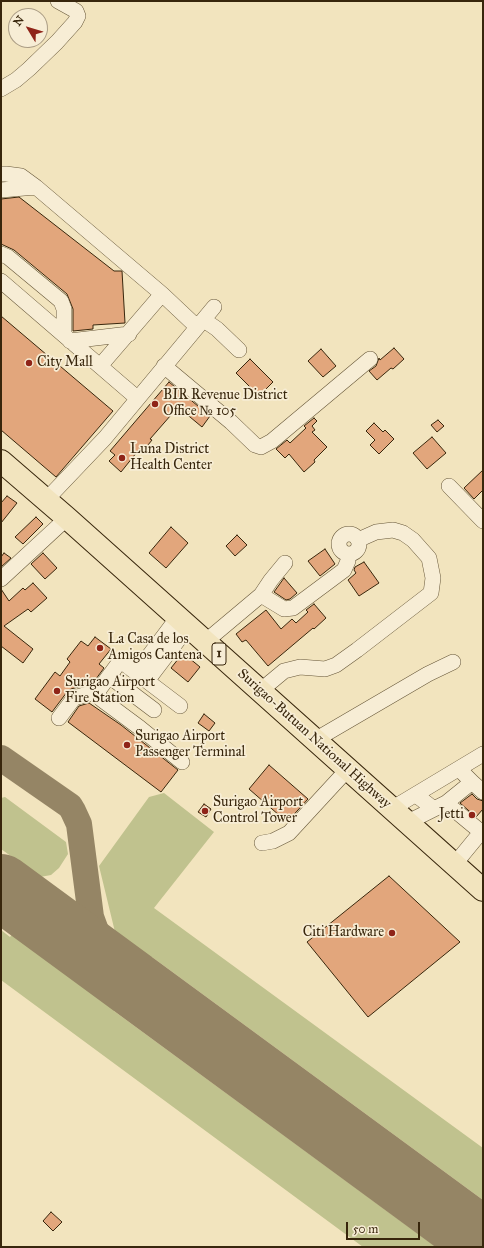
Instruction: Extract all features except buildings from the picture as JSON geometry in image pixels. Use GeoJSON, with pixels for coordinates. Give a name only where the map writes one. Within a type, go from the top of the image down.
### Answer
{"type":"FeatureCollection","features":[{"type":"Feature","properties":{"kind":"highway","name":"Surigao-Butuan National Highway"},"geometry":{"type":"LineString","coordinates":[[1,461],[67,518],[483,890]]}},
{"type":"Feature","properties":{"kind":"street"},"geometry":{"type":"LineString","coordinates":[[1,89],[16,80],[29,69],[75,22],[78,16],[76,11],[58,1]]}},
{"type":"Feature","properties":{"kind":"street"},"geometry":{"type":"LineString","coordinates":[[1,174],[21,176],[36,187],[162,294],[200,324],[217,329],[239,350]]}},
{"type":"Feature","properties":{"kind":"street"},"geometry":{"type":"LineString","coordinates":[[1,190],[36,187]]}},
{"type":"Feature","properties":{"kind":"street"},"geometry":{"type":"LineString","coordinates":[[1,254],[8,257],[61,301],[64,309],[67,338]]}},
{"type":"Feature","properties":{"kind":"street"},"geometry":{"type":"LineString","coordinates":[[1,280],[137,398]]}},
{"type":"Feature","properties":{"kind":"street"},"geometry":{"type":"LineString","coordinates":[[100,366],[162,294]]}},
{"type":"Feature","properties":{"kind":"street"},"geometry":{"type":"LineString","coordinates":[[46,500],[105,438],[214,307]]}},
{"type":"Feature","properties":{"kind":"street"},"geometry":{"type":"LineString","coordinates":[[67,338],[129,334]]}},
{"type":"Feature","properties":{"kind":"street"},"geometry":{"type":"LineString","coordinates":[[164,366],[231,422],[255,445],[261,447],[272,441],[370,359]]}},
{"type":"Feature","properties":{"kind":"street"},"geometry":{"type":"LineString","coordinates":[[449,486],[480,511]]}},
{"type":"Feature","properties":{"kind":"street"},"geometry":{"type":"LineString","coordinates":[[1,579],[67,518]]}},
{"type":"Feature","properties":{"kind":"street"},"geometry":{"type":"LineString","coordinates":[[260,691],[284,672],[300,667],[325,669],[336,665],[431,593],[433,578],[428,558],[413,540],[393,530],[376,532],[358,540],[357,550],[348,554],[348,561],[344,570],[293,608],[284,609],[261,595]]}},
{"type":"Feature","properties":{"kind":"street"},"geometry":{"type":"LineString","coordinates":[[205,642],[261,595],[285,563]]}},
{"type":"Feature","properties":{"kind":"street"},"geometry":{"type":"LineString","coordinates":[[142,677],[183,622]]}},
{"type":"Feature","properties":{"kind":"street"},"geometry":{"type":"LineString","coordinates":[[315,740],[428,674],[453,662]]}},
{"type":"Feature","properties":{"kind":"street"},"geometry":{"type":"LineString","coordinates":[[59,718],[74,698],[98,691],[120,663],[125,664],[180,706]]}},
{"type":"Feature","properties":{"kind":"street"},"geometry":{"type":"LineString","coordinates":[[109,676],[154,710]]}},
{"type":"Feature","properties":{"kind":"street"},"geometry":{"type":"LineString","coordinates":[[98,691],[98,695],[101,699],[182,762]]}},
{"type":"Feature","properties":{"kind":"street"},"geometry":{"type":"LineString","coordinates":[[140,728],[166,695]]}},
{"type":"Feature","properties":{"kind":"street"},"geometry":{"type":"LineString","coordinates":[[400,815],[416,795],[483,754]]}},
{"type":"Feature","properties":{"kind":"street"},"geometry":{"type":"LineString","coordinates":[[262,843],[273,841],[289,833],[348,769]]}},
{"type":"Feature","properties":{"kind":"street"},"geometry":{"type":"LineString","coordinates":[[400,815],[440,806],[478,787],[460,769]]}},
{"type":"Feature","properties":{"kind":"street"},"geometry":{"type":"LineString","coordinates":[[416,795],[440,806],[482,831],[454,865]]}},
{"type":"Feature","properties":{"kind":"green space"},"geometry":{"type":"Polygon","coordinates":[[[164,793],[214,832],[154,908],[483,1148],[483,1200],[152,957],[146,965],[131,955],[136,948],[115,932],[99,866],[149,797],[164,793]]]}},
{"type":"Feature","properties":{"kind":"green space"},"geometry":{"type":"Polygon","coordinates":[[[5,797],[66,842],[68,854],[59,868],[51,875],[40,877],[1,849],[1,798],[5,797]]]}},
{"type":"Feature","properties":{"kind":"green space"},"geometry":{"type":"Polygon","coordinates":[[[17,928],[120,1003],[114,1011],[436,1247],[363,1247],[1,980],[1,930],[10,937],[17,928]]]}},
{"type":"Feature","properties":{"kind":"taxiway"},"geometry":{"type":"LineString","coordinates":[[1,758],[70,806],[73,811],[79,824],[91,917],[103,950],[116,972]]}},
{"type":"Feature","properties":{"kind":"runway"},"geometry":{"type":"LineString","coordinates":[[1,887],[483,1241]]}},
{"type":"Feature","properties":{"kind":"place","name":"City Mall"},"geometry":{"type":"Point","coordinates":[29,363]}},
{"type":"Feature","properties":{"kind":"place","name":"BIR Revenue District Office № 105"},"geometry":{"type":"Point","coordinates":[155,404]}},
{"type":"Feature","properties":{"kind":"place","name":"Luna District Health Center"},"geometry":{"type":"Point","coordinates":[122,458]}},
{"type":"Feature","properties":{"kind":"place","name":"La Casa de los Amigos Cantena"},"geometry":{"type":"Point","coordinates":[100,648]}},
{"type":"Feature","properties":{"kind":"place","name":"Surigao Airport Fire Station"},"geometry":{"type":"Point","coordinates":[57,691]}},
{"type":"Feature","properties":{"kind":"place","name":"Surigao Airport Passenger Terminal"},"geometry":{"type":"Point","coordinates":[127,745]}},
{"type":"Feature","properties":{"kind":"place","name":"Surigao Airport Control Tower"},"geometry":{"type":"Point","coordinates":[205,811]}},
{"type":"Feature","properties":{"kind":"place","name":"Jetti"},"geometry":{"type":"Point","coordinates":[472,815]}},
{"type":"Feature","properties":{"kind":"place","name":"Citi Hardware"},"geometry":{"type":"Point","coordinates":[392,933]}}]}
